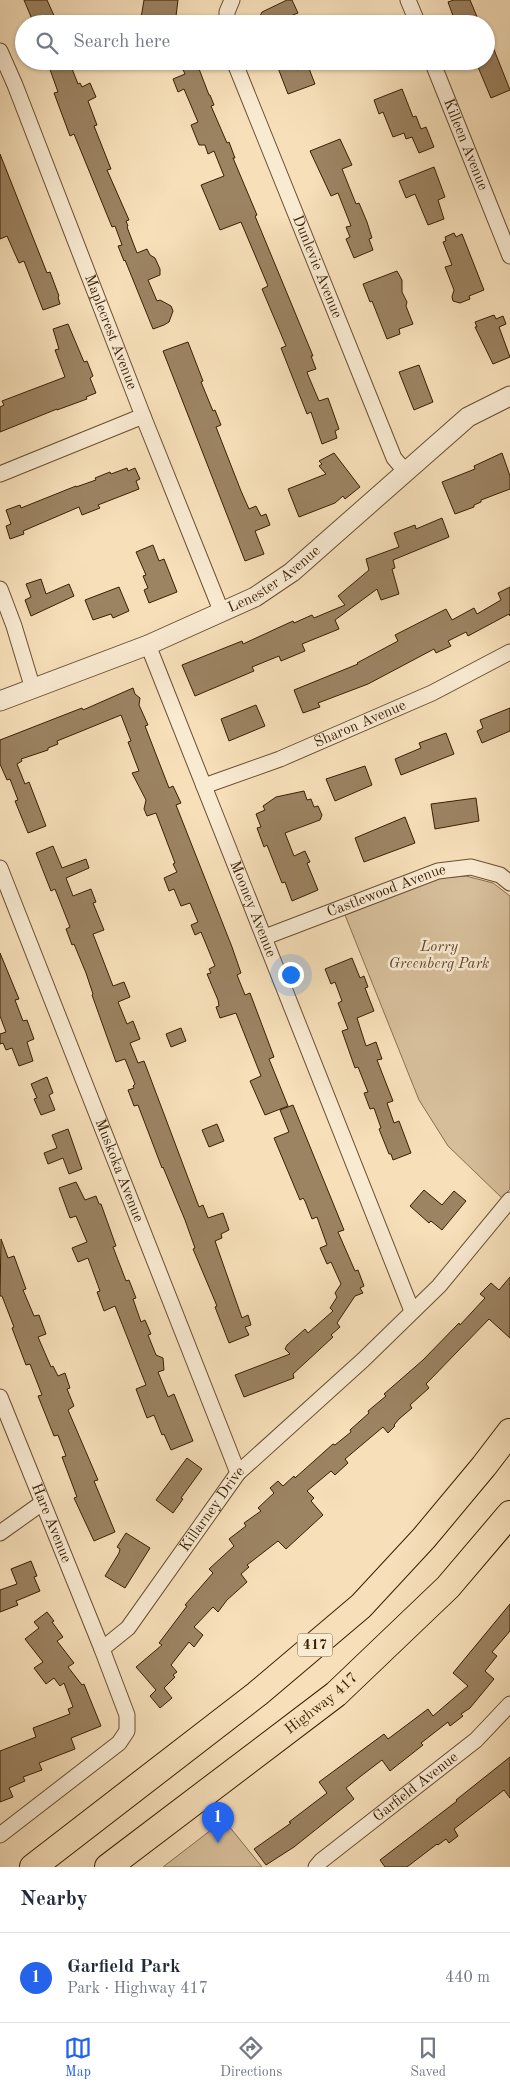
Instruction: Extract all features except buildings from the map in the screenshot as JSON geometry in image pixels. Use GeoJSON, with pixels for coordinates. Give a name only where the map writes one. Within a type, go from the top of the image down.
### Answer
{"type":"FeatureCollection","features":[{"type":"Feature","properties":{"kind":"highway","name":"417"},"geometry":{"type":"LineString","coordinates":[[33,1867],[257,1694],[361,1606],[424,1538],[510,1432]]}},
{"type":"Feature","properties":{"kind":"highway","name":"Highway 417"},"geometry":{"type":"LineString","coordinates":[[108,1867],[336,1694],[448,1587],[510,1514]]}},
{"type":"Feature","properties":{"kind":"street"},"geometry":{"type":"LineString","coordinates":[[227,15],[232,0]]}},
{"type":"Feature","properties":{"kind":"street"},"geometry":{"type":"LineString","coordinates":[[408,0],[414,15]]}},
{"type":"Feature","properties":{"kind":"street","name":"Maplecrest Avenue"},"geometry":{"type":"LineString","coordinates":[[0,51],[15,85],[142,416],[222,613]]}},
{"type":"Feature","properties":{"kind":"street","name":"Dunlevie Avenue"},"geometry":{"type":"LineString","coordinates":[[238,70],[394,458],[405,472]]}},
{"type":"Feature","properties":{"kind":"street","name":"Killeen Avenue"},"geometry":{"type":"LineString","coordinates":[[436,70],[510,256]]}},
{"type":"Feature","properties":{"kind":"street","name":"Lenester Avenue"},"geometry":{"type":"LineString","coordinates":[[0,701],[148,645],[256,597],[292,572],[468,417],[510,396]]}},
{"type":"Feature","properties":{"kind":"street"},"geometry":{"type":"LineString","coordinates":[[0,474],[142,416]]}},
{"type":"Feature","properties":{"kind":"street"},"geometry":{"type":"LineString","coordinates":[[0,589],[14,626],[33,689]]}},
{"type":"Feature","properties":{"kind":"street","name":"Mooney Avenue"},"geometry":{"type":"LineString","coordinates":[[148,645],[412,1311]]}},
{"type":"Feature","properties":{"kind":"street","name":"Sharon Avenue"},"geometry":{"type":"LineString","coordinates":[[204,786],[280,759],[432,693],[510,652]]}},
{"type":"Feature","properties":{"kind":"street","name":"Castlewood Avenue"},"geometry":{"type":"LineString","coordinates":[[265,937],[438,871],[471,867],[500,875],[510,883]]}},
{"type":"Feature","properties":{"kind":"street","name":"Muskoka Avenue"},"geometry":{"type":"LineString","coordinates":[[0,868],[238,1473]]}},
{"type":"Feature","properties":{"kind":"street","name":"Killarney Drive"},"geometry":{"type":"LineString","coordinates":[[102,1649],[128,1628],[238,1473],[363,1360],[439,1286],[510,1200]]}},
{"type":"Feature","properties":{"kind":"street","name":"Hare Avenue"},"geometry":{"type":"LineString","coordinates":[[0,1397],[102,1649]]}},
{"type":"Feature","properties":{"kind":"street"},"geometry":{"type":"LineString","coordinates":[[0,1533],[42,1503]]}},
{"type":"Feature","properties":{"kind":"street"},"geometry":{"type":"LineString","coordinates":[[0,1835],[118,1743],[127,1731],[127,1715],[102,1649]]}},
{"type":"Feature","properties":{"kind":"street","name":"Garfield Avenue"},"geometry":{"type":"LineString","coordinates":[[316,1867],[321,1861],[476,1740],[510,1704]]}},
{"type":"Feature","properties":{"kind":"green space","name":"Lorry Greenberg Park"},"geometry":{"type":"Polygon","coordinates":[[[466,876],[493,883],[510,896],[510,1189],[502,1198],[448,1146],[419,1100],[345,915],[440,878],[466,876]]]}},
{"type":"Feature","properties":{"kind":"green space"},"geometry":{"type":"Polygon","coordinates":[[[224,1820],[262,1867],[163,1867],[224,1820]]]}},
{"type":"Feature","properties":{"kind":"place","name":"Garfield Park"},"geometry":{"type":"Point","coordinates":[218,1843]}}]}
